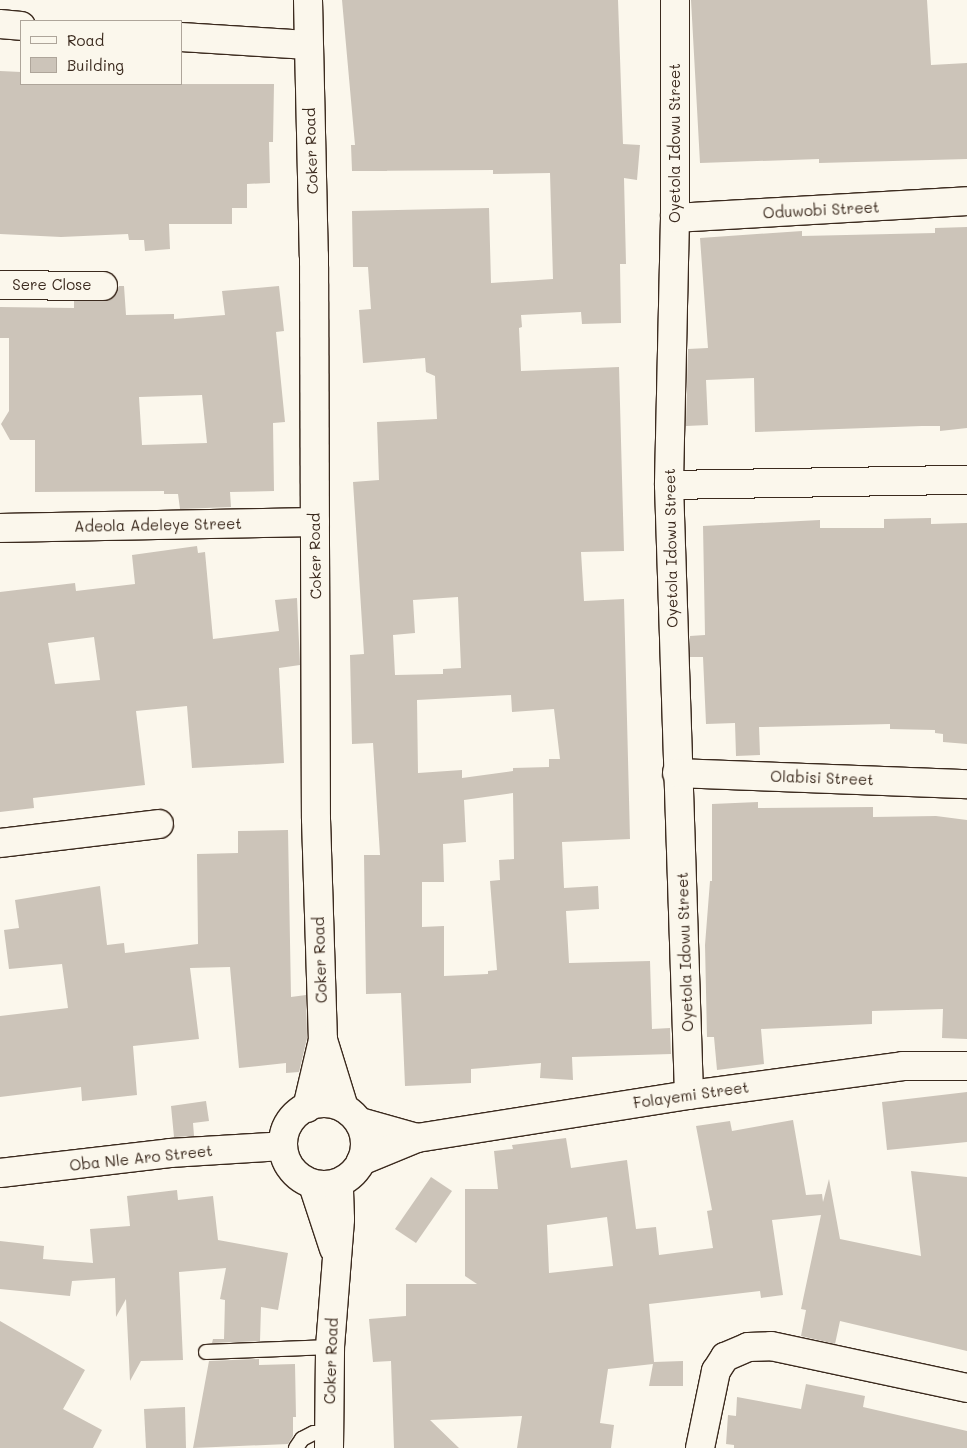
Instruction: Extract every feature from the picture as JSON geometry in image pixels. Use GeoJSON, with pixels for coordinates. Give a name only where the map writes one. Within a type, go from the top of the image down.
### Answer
{"type":"FeatureCollection","features":[{"type":"Feature","properties":{"kind":"street","name":"Coker Road"},"geometry":{"type":"LineString","coordinates":[[308,0],[314,256],[316,819],[323,1040],[352,1115]]}},
{"type":"Feature","properties":{"kind":"street","name":"Oyetola Idowu Street"},"geometry":{"type":"LineString","coordinates":[[675,0],[675,218],[669,485],[689,1095]]}},
{"type":"Feature","properties":{"kind":"street"},"geometry":{"type":"LineString","coordinates":[[0,24],[20,26]]}},
{"type":"Feature","properties":{"kind":"street"},"geometry":{"type":"LineString","coordinates":[[182,36],[308,45]]}},
{"type":"Feature","properties":{"kind":"street","name":"Oduwobi Street"},"geometry":{"type":"LineString","coordinates":[[675,218],[967,201]]}},
{"type":"Feature","properties":{"kind":"street","name":"Sere Close"},"geometry":{"type":"LineString","coordinates":[[0,285],[103,286]]}},
{"type":"Feature","properties":{"kind":"street"},"geometry":{"type":"LineString","coordinates":[[669,485],[967,480]]}},
{"type":"Feature","properties":{"kind":"street","name":"Adeola Adeleye Street"},"geometry":{"type":"LineString","coordinates":[[0,528],[315,522]]}},
{"type":"Feature","properties":{"kind":"street","name":"Olabisi Street"},"geometry":{"type":"LineString","coordinates":[[677,772],[967,784]]}},
{"type":"Feature","properties":{"kind":"street"},"geometry":{"type":"LineString","coordinates":[[0,843],[159,824]]}},
{"type":"Feature","properties":{"kind":"street"},"geometry":{"type":"LineString","coordinates":[[307,1108],[323,1040]]}},
{"type":"Feature","properties":{"kind":"street","name":"Folayemi Street"},"geometry":{"type":"LineString","coordinates":[[417,1138],[689,1095],[903,1066],[967,1066]]}},
{"type":"Feature","properties":{"kind":"street"},"geometry":{"type":"LineString","coordinates":[[352,1115],[366,1146],[362,1161],[350,1178],[326,1184],[291,1170],[283,1146],[288,1125],[307,1108],[323,1103],[417,1138]]}},
{"type":"Feature","properties":{"kind":"street"},"geometry":{"type":"LineString","coordinates":[[362,1161],[417,1138]]}},
{"type":"Feature","properties":{"kind":"street","name":"Oba Nle Aro Street"},"geometry":{"type":"LineString","coordinates":[[0,1173],[170,1153],[283,1146]]}},
{"type":"Feature","properties":{"kind":"street","name":"Coker Road"},"geometry":{"type":"LineString","coordinates":[[326,1184],[340,1220],[330,1347],[329,1441]]}},
{"type":"Feature","properties":{"kind":"street"},"geometry":{"type":"LineString","coordinates":[[700,1448],[716,1371],[725,1357],[748,1347],[771,1346],[967,1388]]}},
{"type":"Feature","properties":{"kind":"lane"},"geometry":{"type":"LineString","coordinates":[[206,1352],[330,1347]]}},
{"type":"Feature","properties":{"kind":"lane"},"geometry":{"type":"LineString","coordinates":[[296,1448],[302,1439],[314,1433],[329,1441]]}},
{"type":"Feature","properties":{"kind":"building"},"geometry":{"type":"Polygon","coordinates":[[[342,0],[618,0],[623,144],[640,145],[637,180],[624,178],[626,264],[620,264],[621,323],[582,324],[581,312],[521,315],[522,327],[519,328],[521,371],[619,367],[624,551],[581,552],[584,601],[624,599],[630,839],[562,842],[564,888],[598,886],[599,909],[566,911],[569,963],[650,961],[652,1029],[670,1028],[671,1054],[572,1057],[573,1080],[540,1078],[541,1063],[471,1069],[471,1083],[405,1086],[401,993],[366,994],[364,855],[380,855],[373,743],[352,744],[350,655],[364,654],[353,482],[379,480],[377,422],[437,419],[435,376],[426,372],[425,358],[363,363],[359,310],[371,309],[368,267],[353,267],[352,211],[489,208],[491,283],[553,279],[550,173],[493,174],[493,170],[352,171],[351,145],[355,145],[342,0]],[[458,597],[413,600],[415,633],[393,635],[395,675],[443,674],[443,669],[461,668],[458,597]],[[511,695],[417,700],[418,773],[462,770],[462,778],[513,771],[513,768],[549,767],[549,759],[560,759],[554,709],[512,712],[511,695]],[[513,793],[464,800],[466,842],[443,844],[444,882],[422,882],[422,927],[444,926],[444,976],[488,974],[488,971],[497,970],[490,881],[500,880],[499,860],[514,859],[513,793]]]}},
{"type":"Feature","properties":{"kind":"building"},"geometry":{"type":"Polygon","coordinates":[[[691,0],[927,0],[931,65],[967,63],[967,159],[819,163],[819,159],[700,163],[691,0]]]}},
{"type":"Feature","properties":{"kind":"building"},"geometry":{"type":"Polygon","coordinates":[[[0,71],[20,72],[20,85],[274,84],[273,142],[269,142],[270,183],[247,184],[247,208],[232,208],[232,224],[169,224],[170,249],[145,251],[144,240],[129,240],[128,234],[61,237],[0,234],[0,71]]]}},
{"type":"Feature","properties":{"kind":"building"},"geometry":{"type":"Polygon","coordinates":[[[967,227],[967,428],[940,431],[940,426],[922,426],[755,432],[754,378],[706,380],[708,425],[686,426],[688,349],[708,348],[700,238],[802,231],[802,236],[935,233],[935,228],[967,227]]]}},
{"type":"Feature","properties":{"kind":"building"},"geometry":{"type":"Polygon","coordinates":[[[119,286],[124,286],[126,315],[174,314],[174,319],[225,315],[222,291],[279,286],[284,331],[276,332],[285,422],[273,423],[274,491],[230,492],[231,507],[180,509],[178,494],[164,494],[164,491],[35,492],[35,440],[10,440],[1,424],[9,411],[9,338],[0,338],[0,307],[74,308],[74,301],[110,300],[119,286]],[[202,395],[139,397],[142,445],[207,443],[202,395]]]}},
{"type":"Feature","properties":{"kind":"building"},"geometry":{"type":"Polygon","coordinates":[[[931,518],[931,524],[967,523],[967,744],[943,742],[943,734],[935,733],[935,730],[890,729],[890,724],[759,727],[760,755],[736,756],[735,723],[706,724],[703,657],[690,657],[690,636],[705,635],[703,526],[820,520],[820,528],[884,528],[884,519],[931,518]]]}},
{"type":"Feature","properties":{"kind":"building"},"geometry":{"type":"Polygon","coordinates":[[[197,546],[198,553],[205,552],[213,639],[279,631],[275,600],[297,598],[300,665],[279,668],[284,763],[192,768],[187,706],[136,711],[145,785],[33,798],[34,808],[0,812],[0,592],[75,583],[76,591],[135,584],[132,555],[197,546]],[[94,637],[48,643],[55,684],[100,680],[94,637]]]}},
{"type":"Feature","properties":{"kind":"building"},"geometry":{"type":"Polygon","coordinates":[[[758,802],[758,808],[873,807],[873,817],[936,816],[967,820],[967,1039],[942,1038],[943,1009],[872,1011],[872,1024],[761,1029],[764,1064],[717,1070],[714,1037],[707,1037],[705,945],[710,881],[712,881],[712,804],[758,802]]]}},
{"type":"Feature","properties":{"kind":"building"},"geometry":{"type":"Polygon","coordinates":[[[288,830],[291,997],[306,995],[307,1038],[299,1072],[286,1073],[286,1063],[239,1068],[230,967],[190,968],[199,1039],[133,1046],[137,1095],[82,1101],[81,1087],[0,1097],[0,1016],[68,1008],[62,964],[9,969],[4,930],[19,928],[15,900],[100,886],[107,945],[124,943],[125,953],[198,944],[197,854],[238,853],[238,831],[288,830]]]}},
{"type":"Feature","properties":{"kind":"building"},"geometry":{"type":"Polygon","coordinates":[[[967,1092],[967,1142],[887,1150],[882,1102],[967,1092]]]}},
{"type":"Feature","properties":{"kind":"building"},"geometry":{"type":"Polygon","coordinates":[[[206,1101],[209,1121],[193,1123],[194,1136],[174,1137],[171,1106],[206,1101]]]}},
{"type":"Feature","properties":{"kind":"building"},"geometry":{"type":"Polygon","coordinates":[[[793,1120],[806,1195],[822,1194],[823,1202],[829,1179],[840,1239],[921,1256],[911,1171],[967,1177],[967,1351],[840,1321],[835,1344],[801,1336],[806,1310],[801,1309],[821,1215],[772,1220],[783,1295],[761,1298],[760,1291],[649,1304],[654,1362],[683,1361],[683,1386],[649,1386],[653,1364],[608,1369],[600,1423],[614,1425],[611,1448],[517,1448],[522,1416],[430,1420],[459,1448],[394,1448],[391,1361],[373,1362],[369,1319],[406,1316],[406,1284],[477,1284],[465,1276],[465,1189],[498,1189],[494,1151],[513,1149],[512,1145],[566,1138],[571,1168],[627,1160],[636,1229],[656,1227],[659,1255],[713,1248],[707,1211],[712,1210],[696,1126],[730,1121],[732,1131],[793,1120]],[[607,1217],[547,1225],[549,1273],[613,1266],[607,1217]]]}},
{"type":"Feature","properties":{"kind":"building"},"geometry":{"type":"Polygon","coordinates":[[[431,1177],[452,1191],[416,1243],[395,1229],[431,1177]]]}},
{"type":"Feature","properties":{"kind":"building"},"geometry":{"type":"Polygon","coordinates":[[[177,1190],[178,1200],[213,1196],[218,1240],[288,1253],[278,1310],[261,1307],[260,1341],[212,1343],[213,1339],[224,1339],[225,1300],[220,1299],[226,1268],[179,1272],[183,1360],[141,1361],[130,1381],[126,1299],[116,1317],[115,1278],[72,1281],[70,1296],[0,1289],[0,1241],[44,1246],[43,1259],[93,1263],[90,1229],[130,1226],[127,1196],[177,1190]]]}},
{"type":"Feature","properties":{"kind":"building"},"geometry":{"type":"Polygon","coordinates":[[[0,1321],[85,1370],[63,1409],[102,1430],[93,1448],[0,1448],[0,1321]]]}},
{"type":"Feature","properties":{"kind":"building"},"geometry":{"type":"Polygon","coordinates":[[[259,1359],[259,1365],[295,1364],[296,1417],[293,1417],[293,1436],[288,1444],[193,1448],[209,1361],[259,1359]]]}},
{"type":"Feature","properties":{"kind":"building"},"geometry":{"type":"Polygon","coordinates":[[[806,1384],[865,1396],[863,1407],[967,1431],[967,1448],[734,1448],[734,1445],[726,1444],[728,1415],[736,1416],[737,1397],[801,1409],[806,1384]]]}},
{"type":"Feature","properties":{"kind":"building"},"geometry":{"type":"Polygon","coordinates":[[[185,1407],[186,1448],[146,1448],[144,1409],[185,1407]]]}}]}
